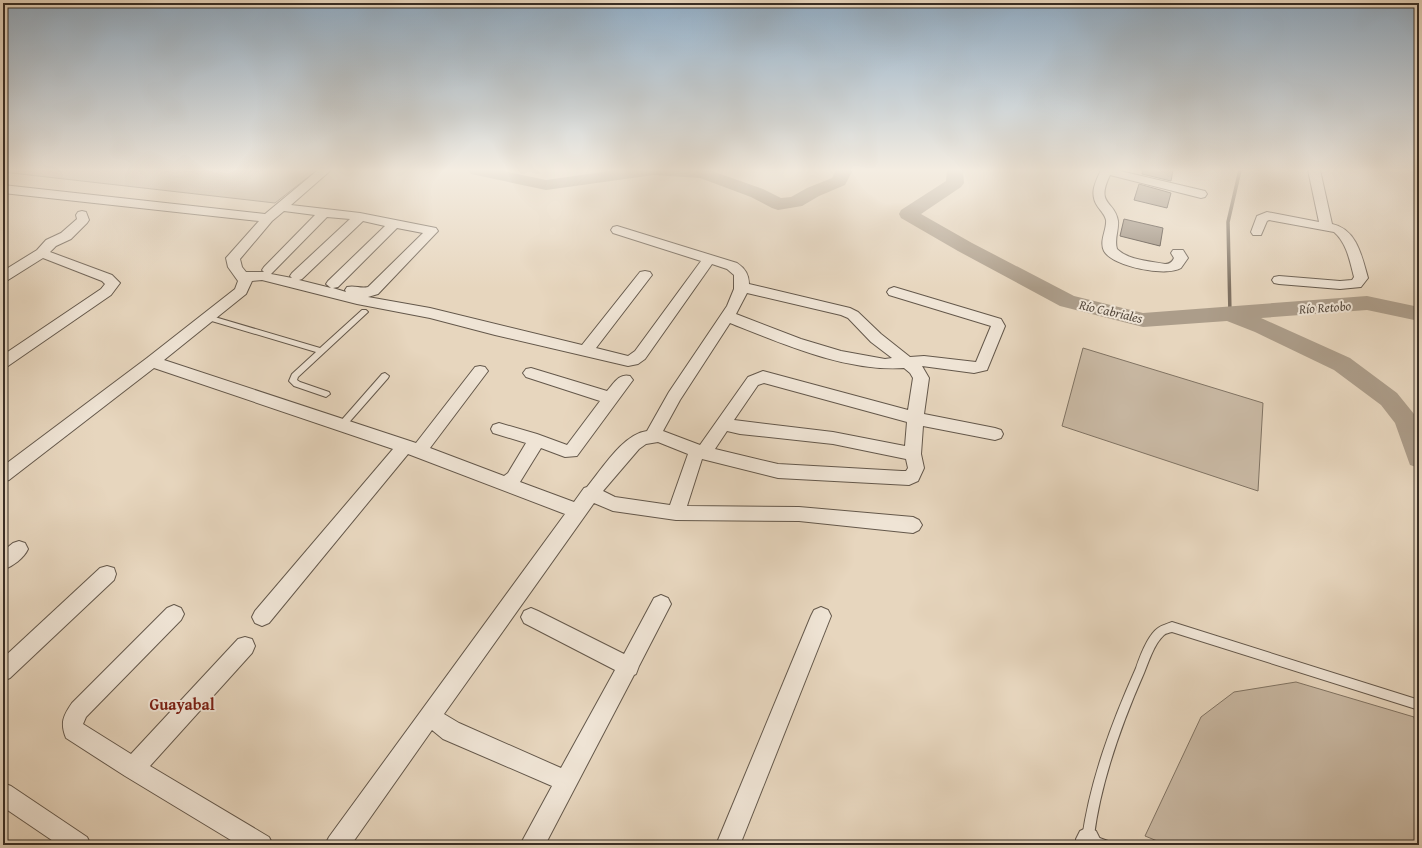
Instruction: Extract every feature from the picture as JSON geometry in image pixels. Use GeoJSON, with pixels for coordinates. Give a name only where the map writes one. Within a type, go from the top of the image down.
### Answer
{"type":"FeatureCollection","features":[{"type":"Feature","properties":{"kind":"street"},"geometry":{"type":"LineString","coordinates":[[75,210],[264,221]]}},
{"type":"Feature","properties":{"kind":"street"},"geometry":{"type":"LineString","coordinates":[[179,210],[264,221]]}},
{"type":"Feature","properties":{"kind":"street"},"geometry":{"type":"LineString","coordinates":[[3,475],[152,362],[241,291],[245,281],[234,267],[233,258],[264,221],[278,210]]}},
{"type":"Feature","properties":{"kind":"street"},"geometry":{"type":"LineString","coordinates":[[304,210],[325,212],[360,217],[432,231],[373,291],[364,293],[333,284],[269,270],[325,212]]}},
{"type":"Feature","properties":{"kind":"street"},"geometry":{"type":"LineString","coordinates":[[1106,210],[1111,216],[1112,221],[1108,246],[1109,251],[1117,257],[1125,260],[1171,268],[1177,265],[1181,258],[1178,253]]}},
{"type":"Feature","properties":{"kind":"street"},"geometry":{"type":"LineString","coordinates":[[1322,210],[1326,226]]}},
{"type":"Feature","properties":{"kind":"street"},"geometry":{"type":"LineString","coordinates":[[3,277],[66,236],[83,220],[86,211]]}},
{"type":"Feature","properties":{"kind":"street"},"geometry":{"type":"LineString","coordinates":[[1257,232],[1261,219],[1267,216],[1338,229],[1346,236],[1361,278],[1356,284],[1340,285],[1279,280]]}},
{"type":"Feature","properties":{"kind":"street"},"geometry":{"type":"LineString","coordinates":[[296,276],[360,217]]}},
{"type":"Feature","properties":{"kind":"street"},"geometry":{"type":"LineString","coordinates":[[333,284],[395,223]]}},
{"type":"Feature","properties":{"kind":"street"},"geometry":{"type":"LineString","coordinates":[[617,230],[732,266],[738,270],[741,275],[739,296],[672,402],[653,436]]}},
{"type":"Feature","properties":{"kind":"street"},"geometry":{"type":"LineString","coordinates":[[3,362],[106,292],[113,284],[107,278],[46,248]]}},
{"type":"Feature","properties":{"kind":"street"},"geometry":{"type":"LineString","coordinates":[[242,277],[257,275],[280,279],[357,299],[457,319],[495,330],[628,361],[637,358],[708,259]]}},
{"type":"Feature","properties":{"kind":"street"},"geometry":{"type":"LineString","coordinates":[[586,351],[645,275]]}},
{"type":"Feature","properties":{"kind":"street"},"geometry":{"type":"LineString","coordinates":[[338,845],[590,493],[633,444],[643,438],[653,436],[672,440],[700,452],[778,471],[909,478],[916,471],[914,454],[915,418],[921,378],[918,372],[908,362],[876,338],[856,318],[845,311],[741,287]]}},
{"type":"Feature","properties":{"kind":"street"},"geometry":{"type":"LineString","coordinates":[[726,316],[796,344],[828,353],[878,363],[892,364],[908,362],[934,362],[974,368],[983,364],[998,325],[994,322],[894,292]]}},
{"type":"Feature","properties":{"kind":"street"},"geometry":{"type":"LineString","coordinates":[[152,362],[412,449],[507,483],[577,511]]}},
{"type":"Feature","properties":{"kind":"street"},"geometry":{"type":"LineString","coordinates":[[262,617],[480,371]]}},
{"type":"Feature","properties":{"kind":"street"},"geometry":{"type":"LineString","coordinates":[[531,373],[610,398]]}},
{"type":"Feature","properties":{"kind":"street"},"geometry":{"type":"LineString","coordinates":[[676,513],[700,452],[724,424],[753,381],[763,377],[915,418],[995,434]]}},
{"type":"Feature","properties":{"kind":"street"},"geometry":{"type":"LineString","coordinates":[[499,429],[538,440],[564,451],[571,451],[625,380]]}},
{"type":"Feature","properties":{"kind":"street"},"geometry":{"type":"LineString","coordinates":[[724,424],[740,428],[833,438],[914,454]]}},
{"type":"Feature","properties":{"kind":"street"},"geometry":{"type":"LineString","coordinates":[[507,483],[514,478],[538,440]]}},
{"type":"Feature","properties":{"kind":"street"},"geometry":{"type":"LineString","coordinates":[[590,493],[612,504],[676,513],[799,514],[913,525]]}},
{"type":"Feature","properties":{"kind":"street"},"geometry":{"type":"LineString","coordinates":[[3,562],[19,549]]}},
{"type":"Feature","properties":{"kind":"street"},"geometry":{"type":"LineString","coordinates":[[3,671],[107,574]]}},
{"type":"Feature","properties":{"kind":"street"},"geometry":{"type":"LineString","coordinates":[[532,845],[629,667],[661,604]]}},
{"type":"Feature","properties":{"kind":"street"},"geometry":{"type":"LineString","coordinates":[[174,614],[79,710],[73,720],[74,730],[133,768],[261,845]]}},
{"type":"Feature","properties":{"kind":"street"},"geometry":{"type":"LineString","coordinates":[[728,845],[821,616]]}},
{"type":"Feature","properties":{"kind":"street"},"geometry":{"type":"LineString","coordinates":[[531,617],[629,667]]}},
{"type":"Feature","properties":{"kind":"street"},"geometry":{"type":"LineString","coordinates":[[133,768],[245,646]]}},
{"type":"Feature","properties":{"kind":"street"},"geometry":{"type":"LineString","coordinates":[[430,716],[451,731],[566,781]]}},
{"type":"Feature","properties":{"kind":"street"},"geometry":{"type":"LineString","coordinates":[[3,794],[79,845]]}},
{"type":"Feature","properties":{"kind":"lane"},"geometry":{"type":"LineString","coordinates":[[326,394],[297,384],[293,381],[295,376],[364,312]]}},
{"type":"Feature","properties":{"kind":"lane"},"geometry":{"type":"LineString","coordinates":[[208,317],[321,351]]}},
{"type":"Feature","properties":{"kind":"lane"},"geometry":{"type":"LineString","coordinates":[[342,425],[385,376]]}},
{"type":"Feature","properties":{"kind":"lane"},"geometry":{"type":"LineString","coordinates":[[1093,843],[1092,812],[1098,785],[1116,732],[1142,666],[1153,642],[1160,632],[1172,628],[1416,704]]}},
{"type":"Feature","properties":{"kind":"shaded area"},"geometry":{"type":"Polygon","coordinates":[[[1083,348],[1263,403],[1258,491],[1062,426],[1083,348]]]}},
{"type":"Feature","properties":{"kind":"shaded area"},"geometry":{"type":"Polygon","coordinates":[[[1296,682],[1414,717],[1419,747],[1419,845],[1167,845],[1145,836],[1201,717],[1234,692],[1296,682]]]}},
{"type":"Feature","properties":{"kind":"building"},"geometry":{"type":"Polygon","coordinates":[[[1124,219],[1163,228],[1160,246],[1120,236],[1124,219]]]}},
{"type":"Feature","properties":{"kind":"waterway","name":"Río Cabriales"},"geometry":{"type":"LineString","coordinates":[[915,210],[908,214],[965,247],[1067,301],[1143,320],[1367,303],[1419,314]]}},
{"type":"Feature","properties":{"kind":"waterway"},"geometry":{"type":"LineString","coordinates":[[1230,314],[1228,222],[1231,210]]}},
{"type":"Feature","properties":{"kind":"waterway","name":"Río Cabriales"},"geometry":{"type":"LineString","coordinates":[[1235,316],[1263,327],[1342,364],[1389,399],[1406,420],[1419,458]]}},
{"type":"Feature","properties":{"kind":"district","name":"Guayabal"},"geometry":{"type":"Point","coordinates":[182,704]}},
{"type":"Feature","properties":{"kind":"water label","name":"Río Retobo"},"geometry":{"type":"Point","coordinates":[1325,307]}}]}
